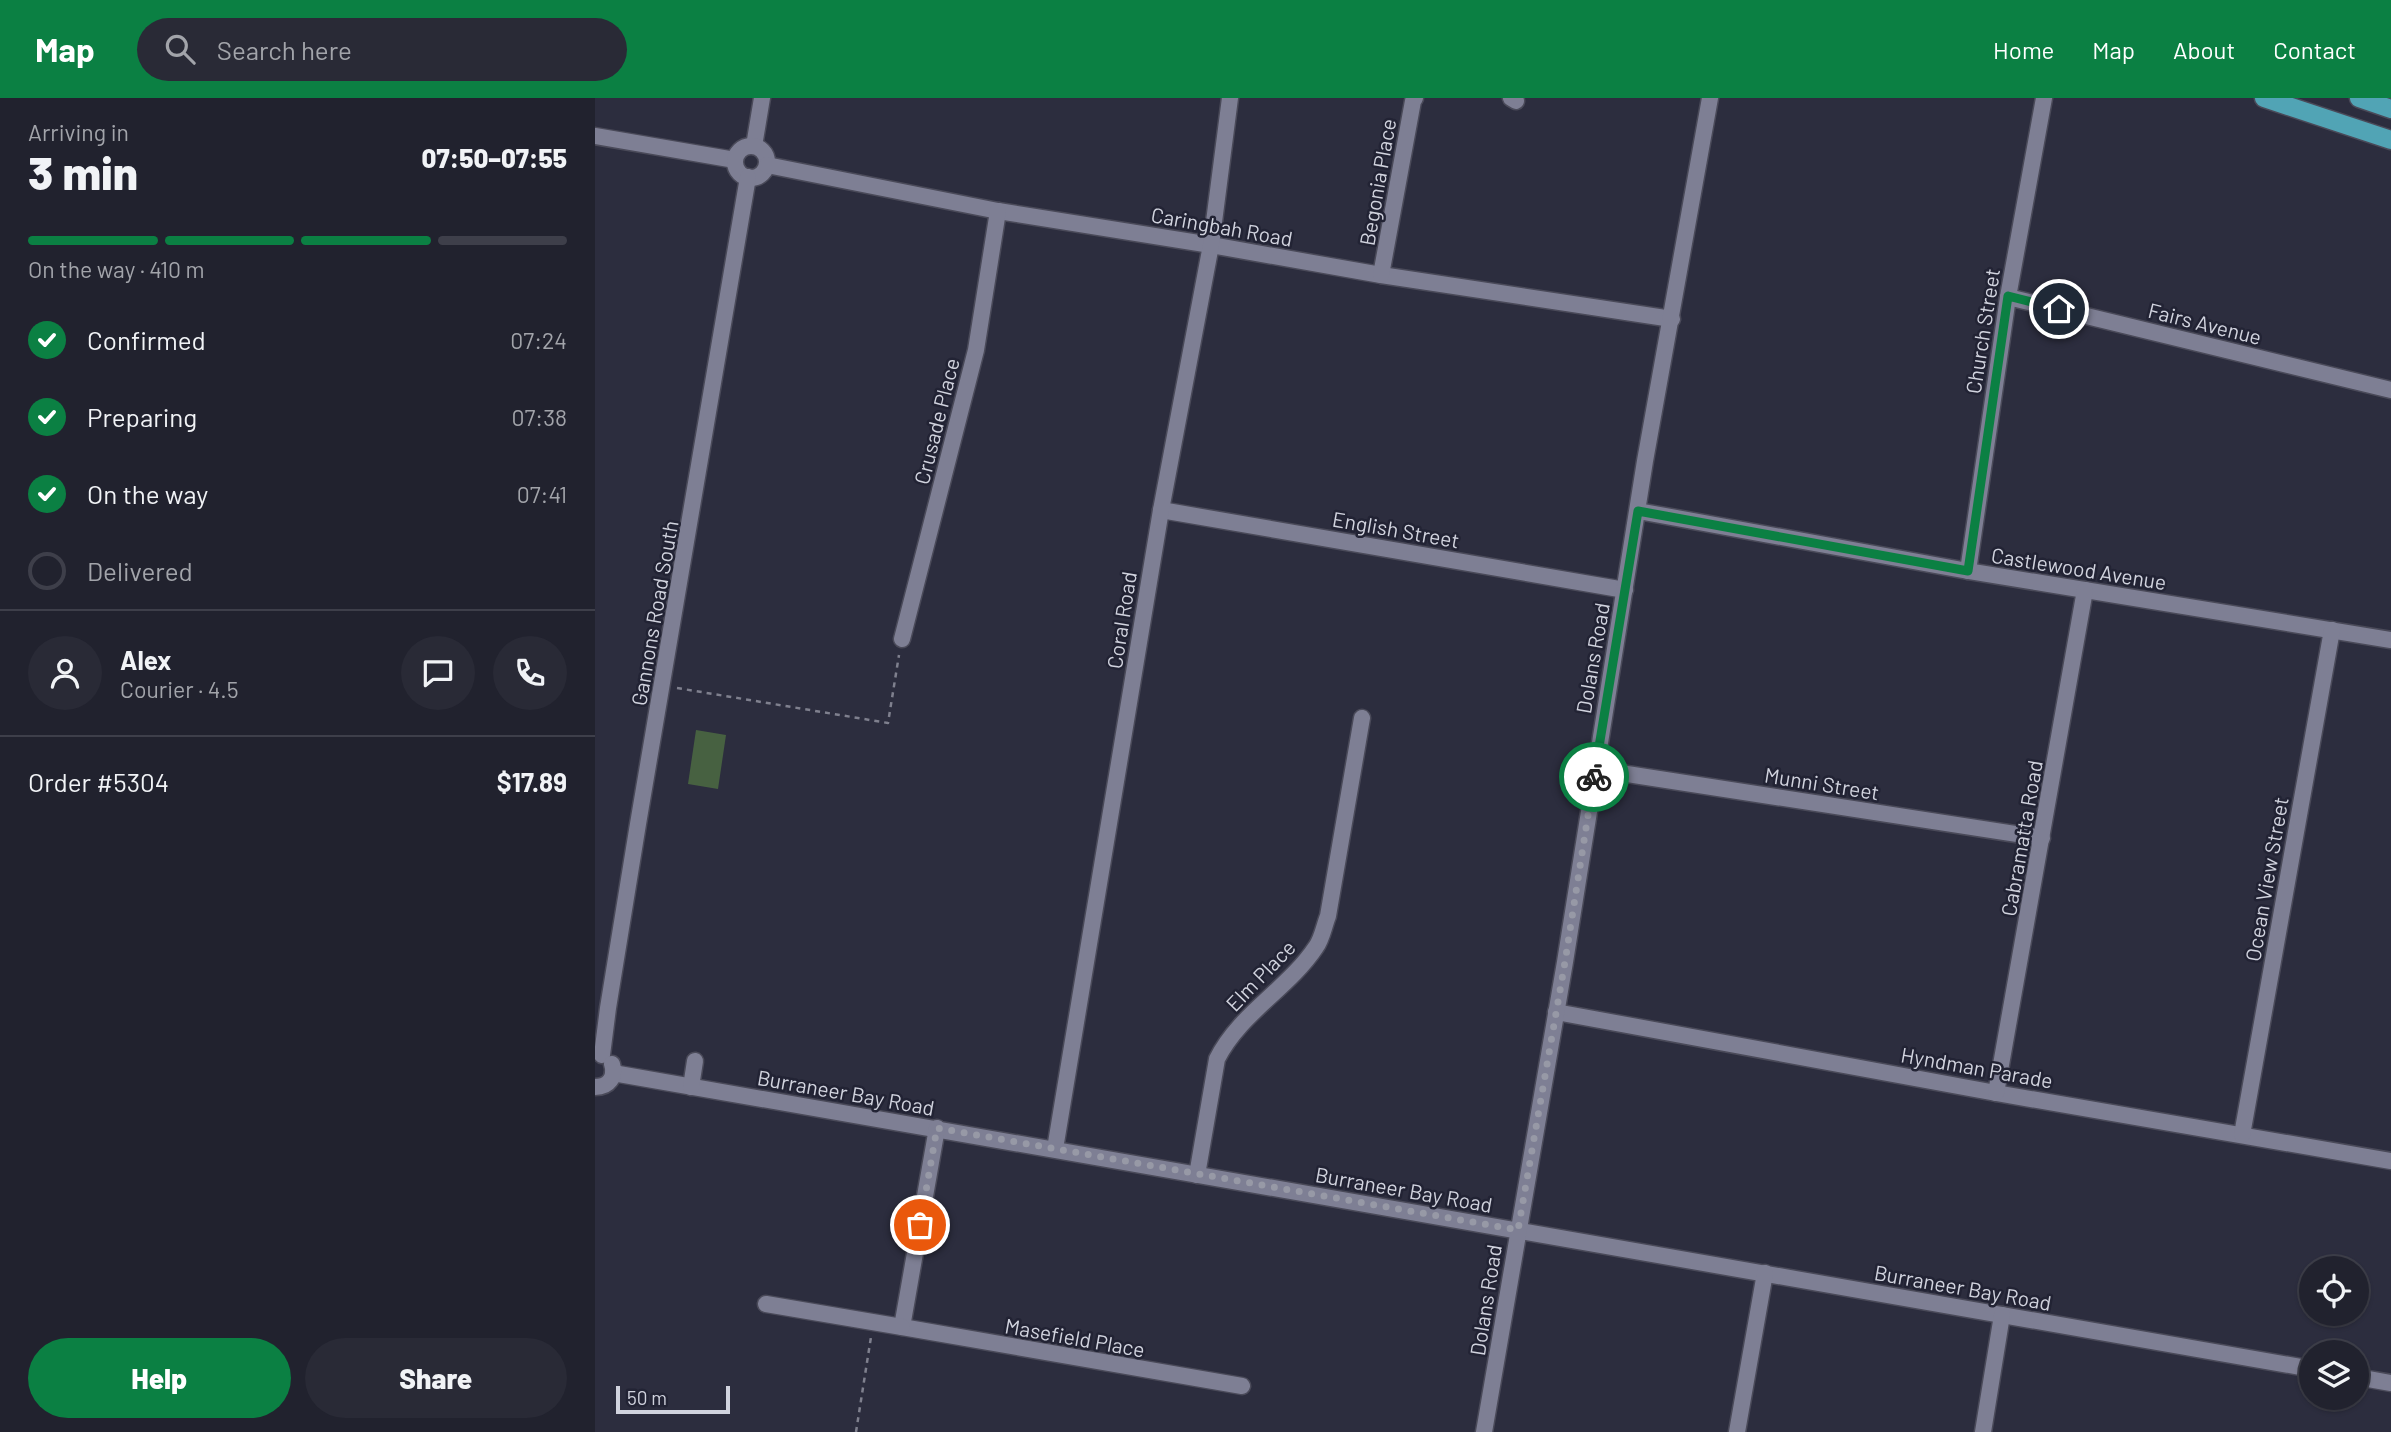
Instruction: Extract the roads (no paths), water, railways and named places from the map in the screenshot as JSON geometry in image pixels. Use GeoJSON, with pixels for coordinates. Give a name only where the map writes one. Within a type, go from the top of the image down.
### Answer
{"type":"FeatureCollection","features":[{"type":"Feature","properties":{"kind":"main road"},"geometry":{"type":"LineString","coordinates":[[2264,98],[2391,141]]}},
{"type":"Feature","properties":{"kind":"main road"},"geometry":{"type":"LineString","coordinates":[[2359,98],[2391,109]]}},
{"type":"Feature","properties":{"kind":"street"},"geometry":{"type":"LineString","coordinates":[[754,146],[762,98]]}},
{"type":"Feature","properties":{"kind":"street","name":"Coral Road"},"geometry":{"type":"LineString","coordinates":[[1055,1149],[1161,510],[1211,245],[1230,98]]}},
{"type":"Feature","properties":{"kind":"street","name":"Begonia Place"},"geometry":{"type":"LineString","coordinates":[[1381,275],[1415,98]]}},
{"type":"Feature","properties":{"kind":"street","name":"Dolans Road"},"geometry":{"type":"LineString","coordinates":[[1484,1432],[1710,98]]}},
{"type":"Feature","properties":{"kind":"street","name":"Church Street"},"geometry":{"type":"LineString","coordinates":[[1968,571],[2008,296],[2045,98]]}},
{"type":"Feature","properties":{"kind":"street"},"geometry":{"type":"LineString","coordinates":[[595,136],[735,160]]}},
{"type":"Feature","properties":{"kind":"street"},"geometry":{"type":"LineString","coordinates":[[754,146],[766,155],[767,165],[758,176],[748,177],[737,169],[735,160],[740,150],[754,146]]}},
{"type":"Feature","properties":{"kind":"street","name":"Caringbah Road"},"geometry":{"type":"LineString","coordinates":[[767,165],[998,211],[1381,275],[1672,319]]}},
{"type":"Feature","properties":{"kind":"street","name":"Gannons Road South"},"geometry":{"type":"LineString","coordinates":[[599,1055],[748,177]]}},
{"type":"Feature","properties":{"kind":"street","name":"Crusade Place"},"geometry":{"type":"LineString","coordinates":[[902,639],[976,351],[998,211]]}},
{"type":"Feature","properties":{"kind":"street","name":"Fairs Avenue"},"geometry":{"type":"LineString","coordinates":[[2008,296],[2391,390]]}},
{"type":"Feature","properties":{"kind":"street","name":"English Street"},"geometry":{"type":"LineString","coordinates":[[1161,510],[1625,590]]}},
{"type":"Feature","properties":{"kind":"street","name":"Castlewood Avenue"},"geometry":{"type":"LineString","coordinates":[[1638,511],[1968,571],[2391,640]]}},
{"type":"Feature","properties":{"kind":"street","name":"Cabramatta Road"},"geometry":{"type":"LineString","coordinates":[[1996,1093],[2085,590]]}},
{"type":"Feature","properties":{"kind":"street","name":"Ocean View Street"},"geometry":{"type":"LineString","coordinates":[[2242,1135],[2332,630]]}},
{"type":"Feature","properties":{"kind":"street","name":"Elm Place"},"geometry":{"type":"LineString","coordinates":[[1197,1175],[1217,1059],[1226,1042],[1241,1024],[1303,965],[1318,945],[1328,916],[1362,718]]}},
{"type":"Feature","properties":{"kind":"street","name":"Munni Street"},"geometry":{"type":"LineString","coordinates":[[1595,769],[2042,838]]}},
{"type":"Feature","properties":{"kind":"street","name":"Hyndman Parade"},"geometry":{"type":"LineString","coordinates":[[1556,1012],[1996,1093],[2391,1161]]}},
{"type":"Feature","properties":{"kind":"street"},"geometry":{"type":"LineString","coordinates":[[595,1087],[608,1083],[613,1073],[611,1063],[599,1055]]}},
{"type":"Feature","properties":{"kind":"street"},"geometry":{"type":"LineString","coordinates":[[691,1087],[695,1061]]}},
{"type":"Feature","properties":{"kind":"street","name":"Burraneer Bay Road"},"geometry":{"type":"LineString","coordinates":[[613,1073],[2299,1367]]}},
{"type":"Feature","properties":{"kind":"street"},"geometry":{"type":"LineString","coordinates":[[902,1327],[937,1128]]}},
{"type":"Feature","properties":{"kind":"street"},"geometry":{"type":"LineString","coordinates":[[1737,1432],[1765,1273]]}},
{"type":"Feature","properties":{"kind":"street","name":"Masefield Place"},"geometry":{"type":"LineString","coordinates":[[766,1304],[1241,1386]]}},
{"type":"Feature","properties":{"kind":"street"},"geometry":{"type":"LineString","coordinates":[[1983,1432],[2002,1315]]}},
{"type":"Feature","properties":{"kind":"street"},"geometry":{"type":"LineString","coordinates":[[2369,1379],[2391,1383]]}}]}
